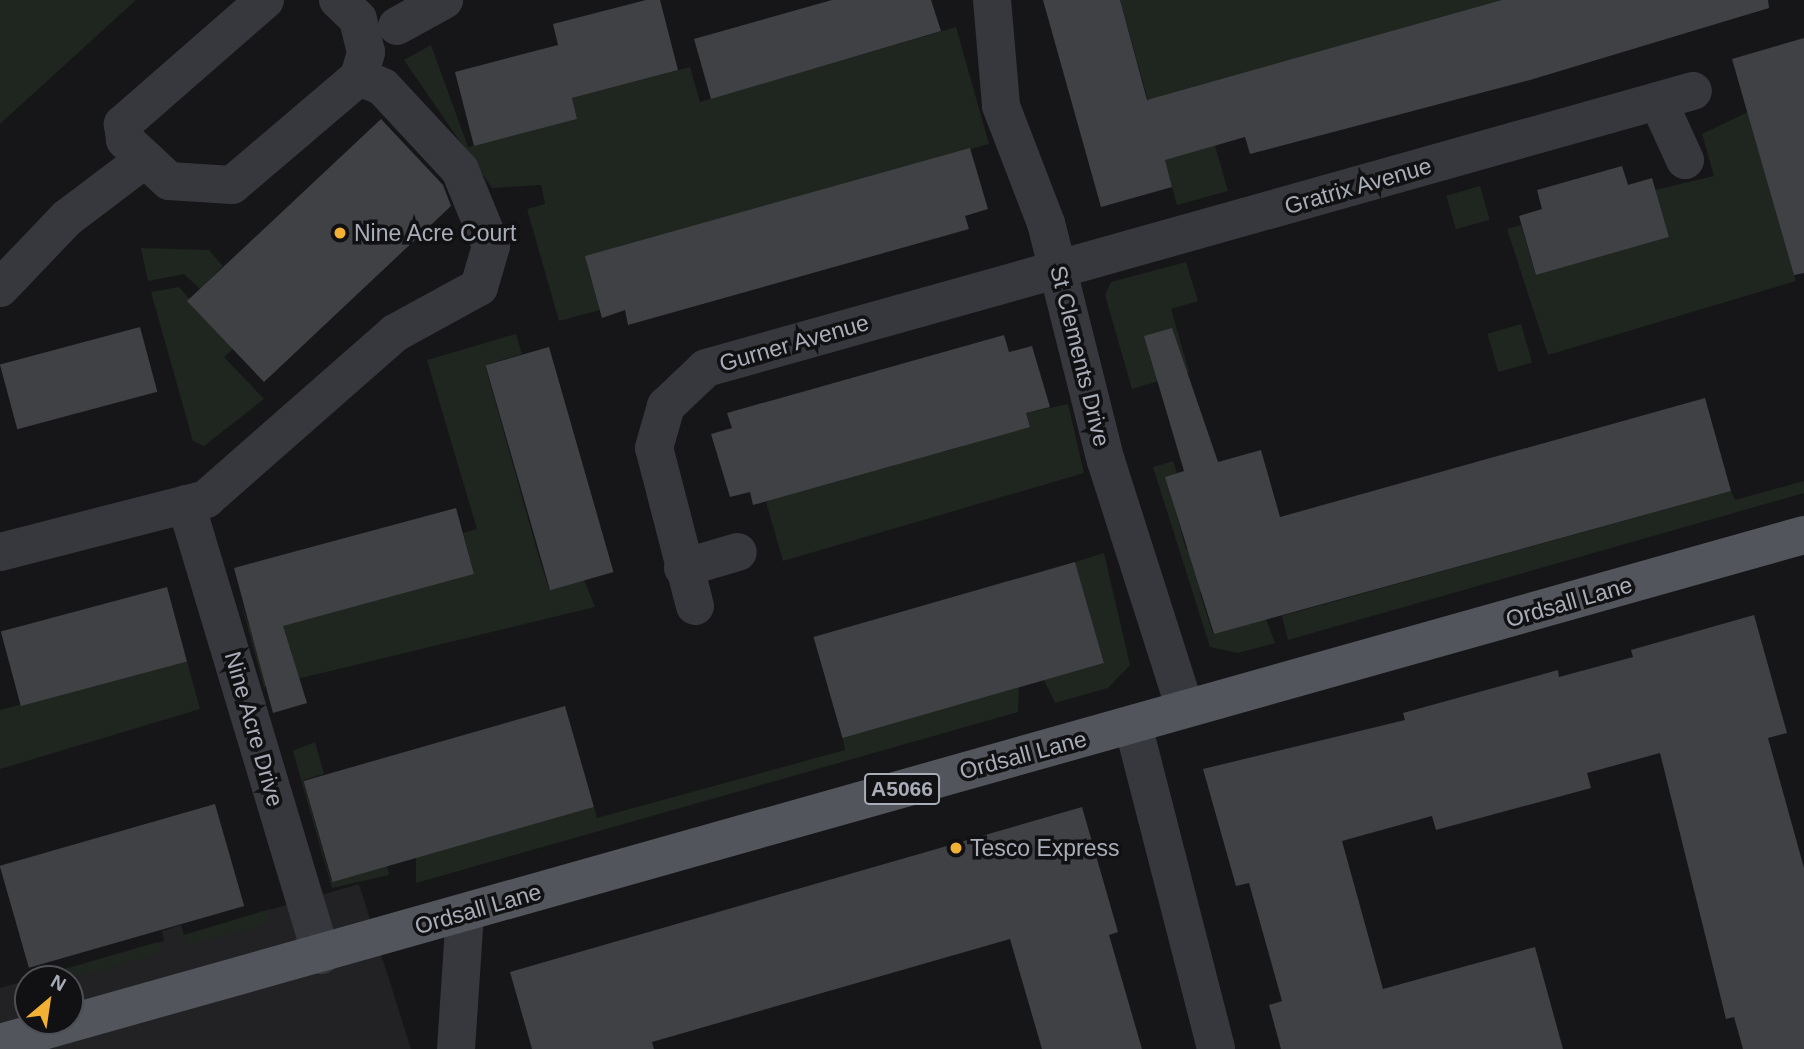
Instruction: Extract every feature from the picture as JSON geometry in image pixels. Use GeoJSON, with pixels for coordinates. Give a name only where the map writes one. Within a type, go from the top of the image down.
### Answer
{"type":"FeatureCollection","features":[{"type":"Feature","properties":{"kind":"main road","name":"Ordsall Lane"},"geometry":{"type":"LineString","coordinates":[[0,1043],[321,955],[1804,536]]}},
{"type":"Feature","properties":{"kind":"street"},"geometry":{"type":"LineString","coordinates":[[265,0],[123,124],[125,140],[169,181],[232,185],[359,77],[366,52],[358,19],[338,0]]}},
{"type":"Feature","properties":{"kind":"street"},"geometry":{"type":"LineString","coordinates":[[397,26],[444,0]]}},
{"type":"Feature","properties":{"kind":"street","name":"St Clements Drive"},"geometry":{"type":"LineString","coordinates":[[992,0],[1001,106],[1058,270],[1106,461],[1185,709]]}},
{"type":"Feature","properties":{"kind":"street"},"geometry":{"type":"LineString","coordinates":[[0,552],[206,499],[286,424],[395,333],[479,287],[489,267],[492,246],[460,170],[383,87],[359,77]]}},
{"type":"Feature","properties":{"kind":"street","name":"Gratrix Avenue"},"geometry":{"type":"LineString","coordinates":[[1058,270],[1675,96],[1685,160]]}},
{"type":"Feature","properties":{"kind":"street"},"geometry":{"type":"LineString","coordinates":[[0,288],[67,218],[145,159]]}},
{"type":"Feature","properties":{"kind":"street","name":"Gurner Avenue"},"geometry":{"type":"LineString","coordinates":[[695,606],[654,448],[666,405],[690,378],[723,362],[1058,270]]}},
{"type":"Feature","properties":{"kind":"street","name":"Nine Acre Drive"},"geometry":{"type":"LineString","coordinates":[[186,504],[321,955]]}},
{"type":"Feature","properties":{"kind":"street"},"geometry":{"type":"LineString","coordinates":[[684,568],[738,552]]}},
{"type":"Feature","properties":{"kind":"street"},"geometry":{"type":"LineString","coordinates":[[1133,725],[1216,1049]]}},
{"type":"Feature","properties":{"kind":"street"},"geometry":{"type":"LineString","coordinates":[[456,1049],[466,913]]}},
{"type":"Feature","properties":{"kind":"shaded area"},"geometry":{"type":"Polygon","coordinates":[[[0,0],[136,0],[0,124],[0,0]]]}},
{"type":"Feature","properties":{"kind":"shaded area"},"geometry":{"type":"Polygon","coordinates":[[[1120,0],[1502,0],[1207,118],[1228,191],[1177,205],[1120,0]]]}},
{"type":"Feature","properties":{"kind":"shaded area"},"geometry":{"type":"Polygon","coordinates":[[[956,27],[989,144],[586,256],[600,310],[559,321],[527,209],[545,204],[541,185],[492,188],[404,60],[431,45],[468,147],[577,119],[572,98],[690,67],[700,102],[956,27]]]}},
{"type":"Feature","properties":{"kind":"shaded area"},"geometry":{"type":"Polygon","coordinates":[[[1748,112],[1796,281],[1548,355],[1507,229],[1521,225],[1536,275],[1669,237],[1655,190],[1714,176],[1702,134],[1748,112]]]}},
{"type":"Feature","properties":{"kind":"shaded area"},"geometry":{"type":"Polygon","coordinates":[[[1480,186],[1490,220],[1456,229],[1446,196],[1480,186]]]}},
{"type":"Feature","properties":{"kind":"shaded area"},"geometry":{"type":"Polygon","coordinates":[[[141,248],[209,250],[223,266],[200,289],[184,274],[148,281],[141,248]]]}},
{"type":"Feature","properties":{"kind":"shaded area"},"geometry":{"type":"Polygon","coordinates":[[[1186,262],[1198,301],[1171,309],[1189,372],[1132,389],[1105,295],[1111,282],[1186,262]]]}},
{"type":"Feature","properties":{"kind":"shaded area"},"geometry":{"type":"Polygon","coordinates":[[[179,287],[233,349],[224,357],[264,399],[204,446],[193,441],[151,292],[179,287]]]}},
{"type":"Feature","properties":{"kind":"shaded area"},"geometry":{"type":"Polygon","coordinates":[[[1521,324],[1532,362],[1498,372],[1487,334],[1521,324]]]}},
{"type":"Feature","properties":{"kind":"shaded area"},"geometry":{"type":"Polygon","coordinates":[[[516,334],[522,354],[485,365],[538,554],[549,589],[584,580],[595,607],[264,687],[240,599],[252,634],[474,574],[463,533],[477,529],[427,360],[516,334]]]}},
{"type":"Feature","properties":{"kind":"shaded area"},"geometry":{"type":"Polygon","coordinates":[[[1068,404],[1084,473],[783,561],[766,502],[813,474],[817,487],[899,464],[896,450],[943,452],[963,446],[959,432],[1019,430],[1030,427],[1026,413],[1068,404]]]}},
{"type":"Feature","properties":{"kind":"shaded area"},"geometry":{"type":"Polygon","coordinates":[[[1173,461],[1177,473],[1166,477],[1186,549],[1198,546],[1210,589],[1200,593],[1213,634],[1266,619],[1275,643],[1238,653],[1210,647],[1153,467],[1173,461]]]}},
{"type":"Feature","properties":{"kind":"shaded area"},"geometry":{"type":"Polygon","coordinates":[[[1804,481],[1804,493],[1288,640],[1282,616],[1731,491],[1735,500],[1804,481]]]}},
{"type":"Feature","properties":{"kind":"shaded area"},"geometry":{"type":"Polygon","coordinates":[[[1104,553],[1130,665],[1108,688],[1055,703],[1044,680],[1104,663],[1075,562],[1104,553]]]}},
{"type":"Feature","properties":{"kind":"shaded area"},"geometry":{"type":"Polygon","coordinates":[[[187,661],[200,709],[0,769],[0,710],[187,661]]]}},
{"type":"Feature","properties":{"kind":"shaded area"},"geometry":{"type":"Polygon","coordinates":[[[1019,687],[1018,712],[416,883],[416,857],[594,807],[597,818],[845,750],[842,735],[1019,687]]]}},
{"type":"Feature","properties":{"kind":"shaded area"},"geometry":{"type":"Polygon","coordinates":[[[315,742],[324,774],[303,780],[331,880],[387,865],[389,875],[332,888],[293,751],[315,742]]]}},
{"type":"Feature","properties":{"kind":"shaded area"},"geometry":{"type":"Polygon","coordinates":[[[359,884],[411,1049],[0,1049],[0,988],[14,984],[14,1035],[84,1035],[84,965],[79,965],[164,941],[162,931],[181,925],[184,935],[359,884]]]}},
{"type":"Feature","properties":{"kind":"shaded area"},"geometry":{"type":"Polygon","coordinates":[[[270,909],[268,921],[256,927],[187,945],[184,935],[270,909]]]}},
{"type":"Feature","properties":{"kind":"shaded area"},"geometry":{"type":"Polygon","coordinates":[[[158,942],[162,952],[84,975],[84,965],[78,965],[158,942]]]}},
{"type":"Feature","properties":{"kind":"building"},"geometry":{"type":"Polygon","coordinates":[[[646,0],[660,0],[678,70],[572,98],[577,119],[474,146],[455,72],[558,45],[553,24],[646,0]]]}},
{"type":"Feature","properties":{"kind":"building"},"geometry":{"type":"Polygon","coordinates":[[[832,0],[931,0],[941,31],[711,99],[694,39],[832,0]]]}},
{"type":"Feature","properties":{"kind":"building"},"geometry":{"type":"Polygon","coordinates":[[[1043,0],[1120,0],[1147,100],[1502,0],[1768,0],[1769,8],[1530,80],[1250,154],[1245,137],[1165,160],[1172,187],[1101,207],[1043,0]]]}},
{"type":"Feature","properties":{"kind":"building"},"geometry":{"type":"Polygon","coordinates":[[[1804,38],[1804,273],[1794,275],[1732,59],[1804,38]]]}},
{"type":"Feature","properties":{"kind":"building","name":"Nine Acre Court"},"geometry":{"type":"Polygon","coordinates":[[[381,119],[443,185],[451,206],[264,382],[187,301],[381,119]]]}},
{"type":"Feature","properties":{"kind":"building"},"geometry":{"type":"Polygon","coordinates":[[[970,148],[988,209],[965,216],[969,229],[628,325],[625,310],[602,318],[585,256],[970,148]]]}},
{"type":"Feature","properties":{"kind":"building"},"geometry":{"type":"Polygon","coordinates":[[[1622,166],[1628,185],[1652,178],[1669,237],[1536,275],[1519,216],[1542,209],[1537,190],[1622,166]]]}},
{"type":"Feature","properties":{"kind":"building"},"geometry":{"type":"Polygon","coordinates":[[[140,327],[157,392],[17,429],[0,365],[140,327]]]}},
{"type":"Feature","properties":{"kind":"building"},"geometry":{"type":"Polygon","coordinates":[[[1172,328],[1218,462],[1261,450],[1280,517],[1705,398],[1731,491],[1214,634],[1165,477],[1184,471],[1144,336],[1172,328]]]}},
{"type":"Feature","properties":{"kind":"building"},"geometry":{"type":"Polygon","coordinates":[[[1004,335],[1009,352],[1032,346],[1050,407],[1026,413],[1030,427],[753,505],[750,492],[730,497],[711,434],[732,428],[727,413],[1004,335]]]}},
{"type":"Feature","properties":{"kind":"building"},"geometry":{"type":"Polygon","coordinates":[[[549,347],[613,572],[550,590],[486,365],[549,347]]]}},
{"type":"Feature","properties":{"kind":"building"},"geometry":{"type":"Polygon","coordinates":[[[456,508],[474,574],[283,626],[307,703],[273,713],[234,568],[456,508]]]}},
{"type":"Feature","properties":{"kind":"building"},"geometry":{"type":"Polygon","coordinates":[[[1075,562],[1104,663],[842,738],[814,637],[1075,562]]]}},
{"type":"Feature","properties":{"kind":"building"},"geometry":{"type":"Polygon","coordinates":[[[167,587],[187,661],[21,706],[1,632],[167,587]]]}},
{"type":"Feature","properties":{"kind":"building"},"geometry":{"type":"Polygon","coordinates":[[[1754,615],[1787,733],[1768,738],[1804,868],[1804,1049],[1743,1049],[1734,1017],[1726,1019],[1660,753],[1587,773],[1591,788],[1436,830],[1432,816],[1342,841],[1383,989],[1535,947],[1563,1049],[1281,1049],[1269,1005],[1282,1001],[1249,883],[1236,886],[1203,769],[1405,720],[1403,713],[1558,670],[1559,677],[1633,657],[1631,650],[1754,615]]]}},
{"type":"Feature","properties":{"kind":"building"},"geometry":{"type":"Polygon","coordinates":[[[565,706],[594,807],[332,882],[304,781],[565,706]]]}},
{"type":"Feature","properties":{"kind":"building"},"geometry":{"type":"Polygon","coordinates":[[[215,804],[244,906],[38,965],[28,965],[0,866],[215,804]]]}},
{"type":"Feature","properties":{"kind":"building"},"geometry":{"type":"Polygon","coordinates":[[[1082,807],[1118,932],[1109,935],[1142,1049],[1042,1049],[1010,939],[652,1042],[654,1049],[532,1049],[510,972],[1082,807]]]}},
{"type":"Feature","properties":{"kind":"place","name":"Nine Acre Court"},"geometry":{"type":"Point","coordinates":[340,233]}},
{"type":"Feature","properties":{"kind":"place","name":"Tesco Express"},"geometry":{"type":"Point","coordinates":[956,848]}}]}
